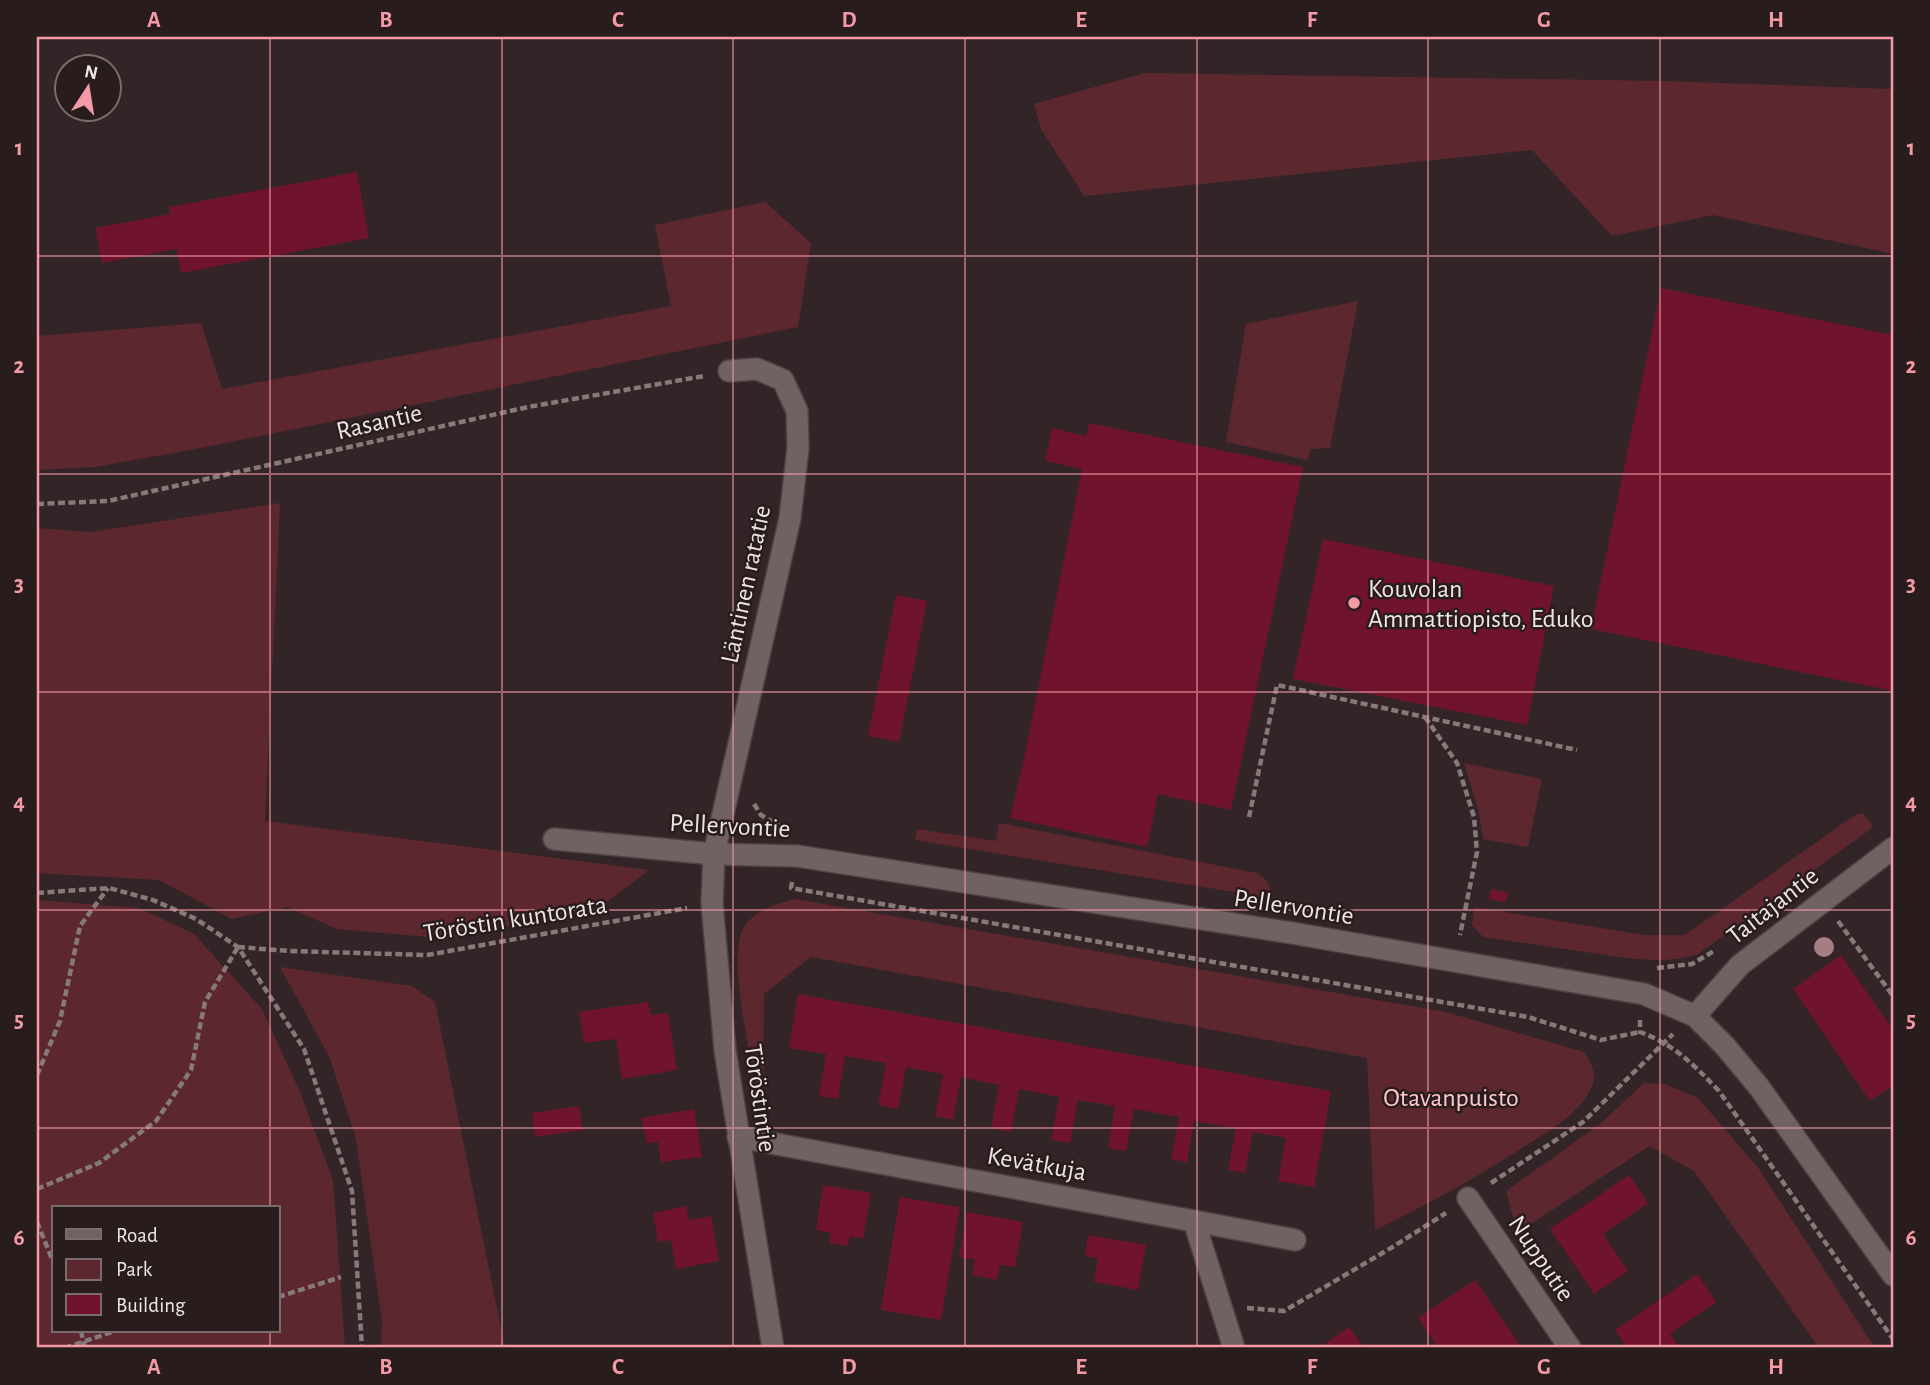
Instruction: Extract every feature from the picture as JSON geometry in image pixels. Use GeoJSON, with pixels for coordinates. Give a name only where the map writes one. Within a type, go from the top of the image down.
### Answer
{"type":"FeatureCollection","features":[{"type":"Feature","properties":{"kind":"street","name":"Läntinen ratatie"},"geometry":{"type":"LineString","coordinates":[[714,854],[790,518],[798,448],[797,411],[783,380],[757,369],[729,371]]}},
{"type":"Feature","properties":{"kind":"street","name":"Pellervontie"},"geometry":{"type":"LineString","coordinates":[[554,839],[714,854],[797,856],[1292,933],[1644,994],[1695,1016],[1759,1087],[1893,1275]]}},
{"type":"Feature","properties":{"kind":"street","name":"Taitajantie"},"geometry":{"type":"LineString","coordinates":[[1695,1016],[1740,965],[1893,848]]}},
{"type":"Feature","properties":{"kind":"street","name":"Töröstintie"},"geometry":{"type":"LineString","coordinates":[[714,854],[712,903],[725,1050],[773,1348]]}},
{"type":"Feature","properties":{"kind":"street","name":"Kevätkuja"},"geometry":{"type":"LineString","coordinates":[[738,1137],[1295,1240]]}},
{"type":"Feature","properties":{"kind":"street","name":"Nupputie"},"geometry":{"type":"LineString","coordinates":[[1468,1198],[1570,1348]]}},
{"type":"Feature","properties":{"kind":"street"},"geometry":{"type":"LineString","coordinates":[[1194,1221],[1234,1348]]}},
{"type":"Feature","properties":{"kind":"path","name":"Rasantie"},"geometry":{"type":"LineString","coordinates":[[37,504],[108,501],[528,407],[729,371]]}},
{"type":"Feature","properties":{"kind":"path"},"geometry":{"type":"LineString","coordinates":[[1249,817],[1277,685],[1577,751]]}},
{"type":"Feature","properties":{"kind":"path"},"geometry":{"type":"LineString","coordinates":[[1425,717],[1458,763],[1474,817],[1477,852],[1460,940]]}},
{"type":"Feature","properties":{"kind":"path"},"geometry":{"type":"LineString","coordinates":[[730,785],[752,799],[761,816],[789,830]]}},
{"type":"Feature","properties":{"kind":"path"},"geometry":{"type":"LineString","coordinates":[[795,873],[791,888],[1528,1017],[1601,1040],[1640,1032],[1664,1041],[1695,1066],[1719,1091],[1893,1339]]}},
{"type":"Feature","properties":{"kind":"path"},"geometry":{"type":"LineString","coordinates":[[37,1075],[60,1021],[80,926],[109,888]]}},
{"type":"Feature","properties":{"kind":"path","name":"Töröstin kuntorata"},"geometry":{"type":"LineString","coordinates":[[37,893],[109,888],[153,900],[196,919],[238,947],[304,1049],[352,1191],[362,1348]]}},
{"type":"Feature","properties":{"kind":"path"},"geometry":{"type":"LineString","coordinates":[[1823,900],[1893,996]]}},
{"type":"Feature","properties":{"kind":"path","name":"Töröstin kuntorata"},"geometry":{"type":"LineString","coordinates":[[238,947],[426,954],[712,903]]}},
{"type":"Feature","properties":{"kind":"path"},"geometry":{"type":"LineString","coordinates":[[37,1189],[99,1163],[156,1121],[191,1070],[205,1002],[238,947]]}},
{"type":"Feature","properties":{"kind":"path"},"geometry":{"type":"LineString","coordinates":[[1648,968],[1692,964],[1717,949]]}},
{"type":"Feature","properties":{"kind":"path"},"geometry":{"type":"LineString","coordinates":[[1640,1015],[1640,1032]]}},
{"type":"Feature","properties":{"kind":"path"},"geometry":{"type":"LineString","coordinates":[[37,1222],[52,1259]]}},
{"type":"Feature","properties":{"kind":"path"},"geometry":{"type":"LineString","coordinates":[[280,1296],[341,1277]]}},
{"type":"Feature","properties":{"kind":"path"},"geometry":{"type":"LineString","coordinates":[[65,1348],[84,1346],[113,1332]]}},
{"type":"Feature","properties":{"kind":"green space"},"geometry":{"type":"Polygon","coordinates":[[[1145,73],[1663,81],[1893,89],[1893,254],[1713,215],[1612,236],[1532,150],[1084,196],[1041,129],[1034,104],[1145,73]]]}},
{"type":"Feature","properties":{"kind":"green space"},"geometry":{"type":"Polygon","coordinates":[[[765,202],[811,243],[798,327],[206,447],[95,467],[37,470],[37,336],[201,323],[222,389],[671,306],[655,225],[765,202]]]}},
{"type":"Feature","properties":{"kind":"green space"},"geometry":{"type":"Polygon","coordinates":[[[1358,301],[1330,448],[1310,449],[1308,460],[1226,442],[1246,324],[1358,301]]]}},
{"type":"Feature","properties":{"kind":"green space"},"geometry":{"type":"Polygon","coordinates":[[[280,503],[265,821],[649,870],[604,904],[451,939],[337,929],[287,907],[232,919],[159,880],[37,873],[37,528],[91,532],[280,503]]]}},
{"type":"Feature","properties":{"kind":"green space"},"geometry":{"type":"Polygon","coordinates":[[[1464,763],[1542,779],[1528,847],[1483,839],[1479,812],[1464,763]]]}},
{"type":"Feature","properties":{"kind":"green space"},"geometry":{"type":"Polygon","coordinates":[[[1863,813],[1873,826],[1868,831],[1698,954],[1656,960],[1628,958],[1483,937],[1472,925],[1474,907],[1644,935],[1685,935],[1855,815],[1863,813]]]}},
{"type":"Feature","properties":{"kind":"green space"},"geometry":{"type":"Polygon","coordinates":[[[999,823],[1257,873],[1268,883],[1271,898],[915,840],[917,829],[996,841],[999,823]]]}},
{"type":"Feature","properties":{"kind":"green space","name":"Otavanpuisto"},"geometry":{"type":"Polygon","coordinates":[[[795,899],[1446,1012],[1584,1052],[1592,1068],[1593,1082],[1580,1105],[1554,1128],[1470,1180],[1375,1230],[1367,1058],[811,957],[764,994],[763,1115],[743,1019],[738,964],[739,942],[744,927],[754,916],[795,899]]]}},
{"type":"Feature","properties":{"kind":"green space"},"geometry":{"type":"Polygon","coordinates":[[[37,900],[139,908],[194,934],[262,1009],[300,1092],[333,1180],[345,1348],[37,1348],[37,900]]]}},
{"type":"Feature","properties":{"kind":"green space"},"geometry":{"type":"Polygon","coordinates":[[[280,967],[412,986],[435,1002],[505,1348],[381,1348],[382,1321],[356,1139],[330,1058],[280,967]]]}},
{"type":"Feature","properties":{"kind":"green space","name":"Otavanpuisto"},"geometry":{"type":"Polygon","coordinates":[[[1644,1083],[1665,1084],[1698,1098],[1759,1169],[1875,1348],[1819,1348],[1694,1171],[1649,1146],[1517,1233],[1506,1191],[1600,1124],[1644,1083]]]}},
{"type":"Feature","properties":{"kind":"building"},"geometry":{"type":"Polygon","coordinates":[[[357,172],[369,238],[181,273],[176,249],[102,263],[95,228],[170,214],[169,207],[357,172]]]}},
{"type":"Feature","properties":{"kind":"building"},"geometry":{"type":"Polygon","coordinates":[[[1661,288],[1893,335],[1893,691],[1591,629],[1661,288]]]}},
{"type":"Feature","properties":{"kind":"building"},"geometry":{"type":"Polygon","coordinates":[[[1089,423],[1303,467],[1231,810],[1158,794],[1147,847],[1010,818],[1082,469],[1045,461],[1052,428],[1086,436],[1089,423]]]}},
{"type":"Feature","properties":{"kind":"building"},"geometry":{"type":"Polygon","coordinates":[[[1323,539],[1554,586],[1527,725],[1293,679],[1323,539]]]}},
{"type":"Feature","properties":{"kind":"building"},"geometry":{"type":"Polygon","coordinates":[[[896,595],[927,601],[899,742],[868,736],[896,595]]]}},
{"type":"Feature","properties":{"kind":"building"},"geometry":{"type":"Polygon","coordinates":[[[1491,889],[1508,893],[1506,902],[1489,899],[1491,889]]]}},
{"type":"Feature","properties":{"kind":"building"},"geometry":{"type":"Polygon","coordinates":[[[1841,955],[1893,1030],[1893,1085],[1870,1101],[1793,989],[1841,955]]]}},
{"type":"Feature","properties":{"kind":"building"},"geometry":{"type":"Polygon","coordinates":[[[798,994],[1331,1091],[1314,1187],[1278,1181],[1286,1138],[1253,1132],[1245,1173],[1228,1170],[1236,1128],[1194,1121],[1187,1162],[1171,1159],[1179,1117],[1134,1109],[1126,1151],[1108,1148],[1115,1106],[1078,1100],[1070,1143],[1051,1140],[1059,1097],[1019,1089],[1011,1132],[991,1128],[999,1085],[961,1077],[953,1120],[935,1116],[943,1074],[906,1067],[898,1109],[878,1105],[886,1063],[845,1056],[838,1099],[819,1096],[826,1054],[789,1048],[798,994]]]}},
{"type":"Feature","properties":{"kind":"building"},"geometry":{"type":"Polygon","coordinates":[[[648,1002],[651,1015],[668,1013],[677,1070],[622,1079],[616,1039],[584,1043],[579,1012],[648,1002]]]}},
{"type":"Feature","properties":{"kind":"building"},"geometry":{"type":"Polygon","coordinates":[[[579,1106],[583,1130],[535,1137],[532,1113],[579,1106]]]}},
{"type":"Feature","properties":{"kind":"building"},"geometry":{"type":"Polygon","coordinates":[[[694,1109],[702,1157],[661,1162],[658,1142],[647,1143],[641,1118],[694,1109]]]}},
{"type":"Feature","properties":{"kind":"building"},"geometry":{"type":"Polygon","coordinates":[[[1629,1175],[1648,1203],[1603,1234],[1628,1271],[1594,1294],[1550,1229],[1629,1175]]]}},
{"type":"Feature","properties":{"kind":"building"},"geometry":{"type":"Polygon","coordinates":[[[823,1185],[871,1193],[863,1239],[850,1236],[848,1246],[829,1243],[831,1233],[816,1230],[823,1185]]]}},
{"type":"Feature","properties":{"kind":"building"},"geometry":{"type":"Polygon","coordinates":[[[900,1197],[960,1207],[941,1320],[881,1310],[900,1197]]]}},
{"type":"Feature","properties":{"kind":"building"},"geometry":{"type":"Polygon","coordinates":[[[686,1206],[689,1220],[711,1216],[719,1261],[676,1269],[671,1240],[658,1242],[653,1213],[686,1206]]]}},
{"type":"Feature","properties":{"kind":"building"},"geometry":{"type":"Polygon","coordinates":[[[967,1212],[1023,1222],[1015,1267],[1000,1265],[997,1280],[972,1275],[975,1260],[959,1257],[967,1212]]]}},
{"type":"Feature","properties":{"kind":"building"},"geometry":{"type":"Polygon","coordinates":[[[1088,1235],[1146,1245],[1138,1290],[1094,1282],[1098,1258],[1085,1256],[1088,1235]]]}},
{"type":"Feature","properties":{"kind":"building"},"geometry":{"type":"Polygon","coordinates":[[[1697,1274],[1716,1302],[1670,1334],[1680,1348],[1627,1348],[1615,1330],[1697,1274]]]}},
{"type":"Feature","properties":{"kind":"building"},"geometry":{"type":"Polygon","coordinates":[[[1475,1280],[1522,1348],[1438,1348],[1418,1318],[1475,1280]]]}},
{"type":"Feature","properties":{"kind":"building"},"geometry":{"type":"Polygon","coordinates":[[[1349,1327],[1364,1348],[1319,1348],[1349,1327]]]}},
{"type":"Feature","properties":{"kind":"place","name":"Kouvolan Ammattiopisto, Eduko"},"geometry":{"type":"Point","coordinates":[1354,603]}}]}
